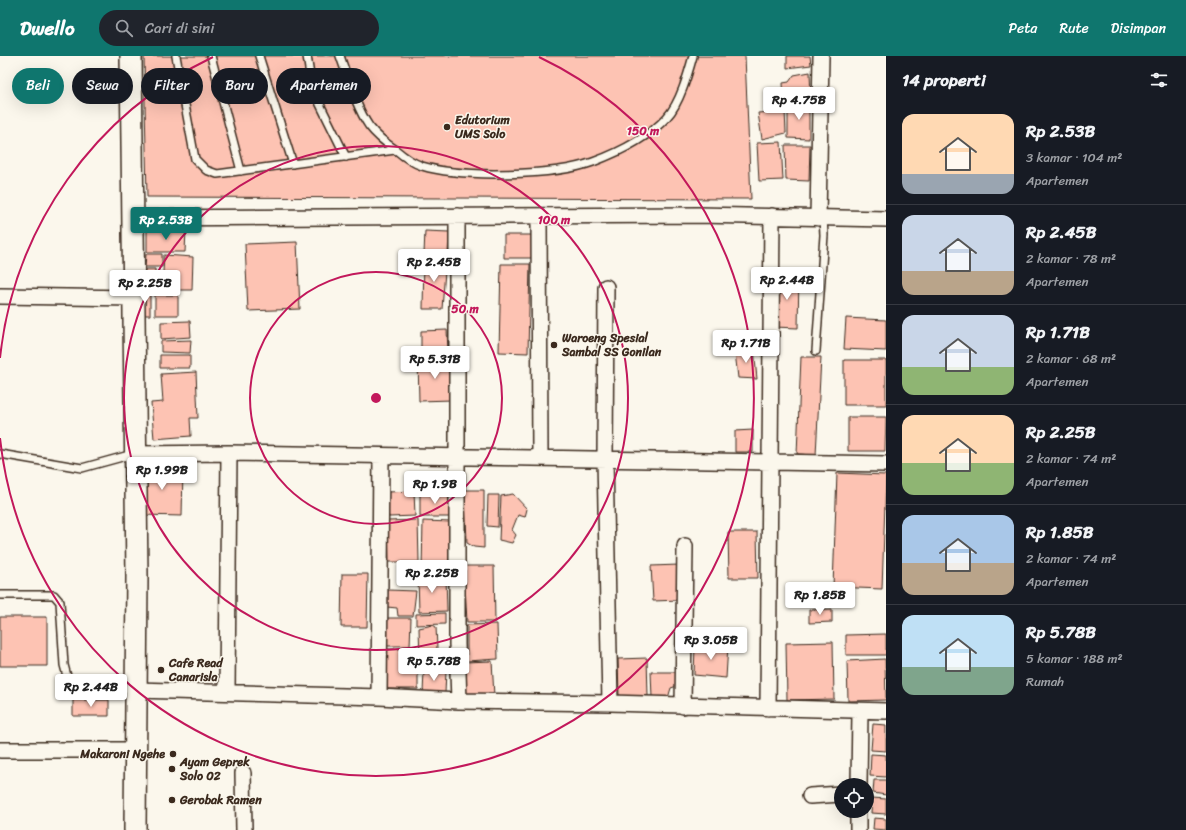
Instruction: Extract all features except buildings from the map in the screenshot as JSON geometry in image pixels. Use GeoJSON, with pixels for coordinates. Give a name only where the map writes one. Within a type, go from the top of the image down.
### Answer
{"type":"FeatureCollection","features":[{"type":"Feature","properties":{"kind":"main road"},"geometry":{"type":"LineString","coordinates":[[131,56],[135,454],[135,830]]}},
{"type":"Feature","properties":{"kind":"street"},"geometry":{"type":"LineString","coordinates":[[820,218],[821,56]]}},
{"type":"Feature","properties":{"kind":"street"},"geometry":{"type":"LineString","coordinates":[[457,216],[457,644],[459,701]]}},
{"type":"Feature","properties":{"kind":"street"},"geometry":{"type":"LineString","coordinates":[[538,216],[540,458]]}},
{"type":"Feature","properties":{"kind":"street"},"geometry":{"type":"LineString","coordinates":[[132,218],[772,216],[886,219]]}},
{"type":"Feature","properties":{"kind":"street"},"geometry":{"type":"LineString","coordinates":[[768,708],[772,216]]}},
{"type":"Feature","properties":{"kind":"street"},"geometry":{"type":"LineString","coordinates":[[606,287],[605,459],[610,703]]}},
{"type":"Feature","properties":{"kind":"street"},"geometry":{"type":"LineString","coordinates":[[0,296],[134,298]]}},
{"type":"Feature","properties":{"kind":"street"},"geometry":{"type":"LineString","coordinates":[[135,454],[229,453],[886,464]]}},
{"type":"Feature","properties":{"kind":"street"},"geometry":{"type":"LineString","coordinates":[[227,692],[229,453]]}},
{"type":"Feature","properties":{"kind":"street"},"geometry":{"type":"LineString","coordinates":[[378,697],[381,456]]}},
{"type":"Feature","properties":{"kind":"street"},"geometry":{"type":"LineString","coordinates":[[683,706],[685,546]]}},
{"type":"Feature","properties":{"kind":"street"},"geometry":{"type":"LineString","coordinates":[[136,690],[378,697],[459,701],[610,703],[886,711]]}},
{"type":"Feature","properties":{"kind":"street"},"geometry":{"type":"LineString","coordinates":[[859,778],[860,711]]}},
{"type":"Feature","properties":{"kind":"street"},"geometry":{"type":"LineString","coordinates":[[0,750],[136,750]]}},
{"type":"Feature","properties":{"kind":"street"},"geometry":{"type":"LineString","coordinates":[[243,773],[244,830]]}},
{"type":"Feature","properties":{"kind":"street"},"geometry":{"type":"LineString","coordinates":[[810,796],[834,794]]}},
{"type":"Feature","properties":{"kind":"street"},"geometry":{"type":"LineString","coordinates":[[858,818],[858,830]]}},
{"type":"Feature","properties":{"kind":"lane"},"geometry":{"type":"LineString","coordinates":[[176,56],[195,159],[206,170],[217,174],[395,150]]}},
{"type":"Feature","properties":{"kind":"lane"},"geometry":{"type":"LineString","coordinates":[[211,56],[241,171]]}},
{"type":"Feature","properties":{"kind":"lane"},"geometry":{"type":"LineString","coordinates":[[259,56],[293,164]]}},
{"type":"Feature","properties":{"kind":"lane"},"geometry":{"type":"LineString","coordinates":[[307,56],[312,88],[346,156]]}},
{"type":"Feature","properties":{"kind":"lane"},"geometry":{"type":"LineString","coordinates":[[340,56],[353,92],[369,126],[395,150],[421,166],[452,171],[490,174],[548,171],[591,163],[626,148],[648,135],[668,116],[686,82],[693,56]]}},
{"type":"Feature","properties":{"kind":"lane"},"geometry":{"type":"LineString","coordinates":[[816,351],[824,235],[820,218]]}},
{"type":"Feature","properties":{"kind":"lane"},"geometry":{"type":"LineString","coordinates":[[0,454],[82,468],[135,454]]}},
{"type":"Feature","properties":{"kind":"lane"},"geometry":{"type":"LineString","coordinates":[[0,595],[54,595],[60,602],[64,665],[68,680],[75,683],[136,690]]}},
{"type":"Feature","properties":{"kind":"place","name":"Edutorium UMS Solo"},"geometry":{"type":"Point","coordinates":[447,127]}},
{"type":"Feature","properties":{"kind":"place","name":"Waroeng Spesial Sambal SS Gonilan"},"geometry":{"type":"Point","coordinates":[554,345]}},
{"type":"Feature","properties":{"kind":"place","name":"Cafe Read Canarisla"},"geometry":{"type":"Point","coordinates":[161,670]}},
{"type":"Feature","properties":{"kind":"place","name":"Makaroni Ngehe"},"geometry":{"type":"Point","coordinates":[173,754]}},
{"type":"Feature","properties":{"kind":"place","name":"Ayam Geprek Solo 02"},"geometry":{"type":"Point","coordinates":[172,769]}},
{"type":"Feature","properties":{"kind":"place","name":"Gerobak Ramen"},"geometry":{"type":"Point","coordinates":[172,800]}}]}
